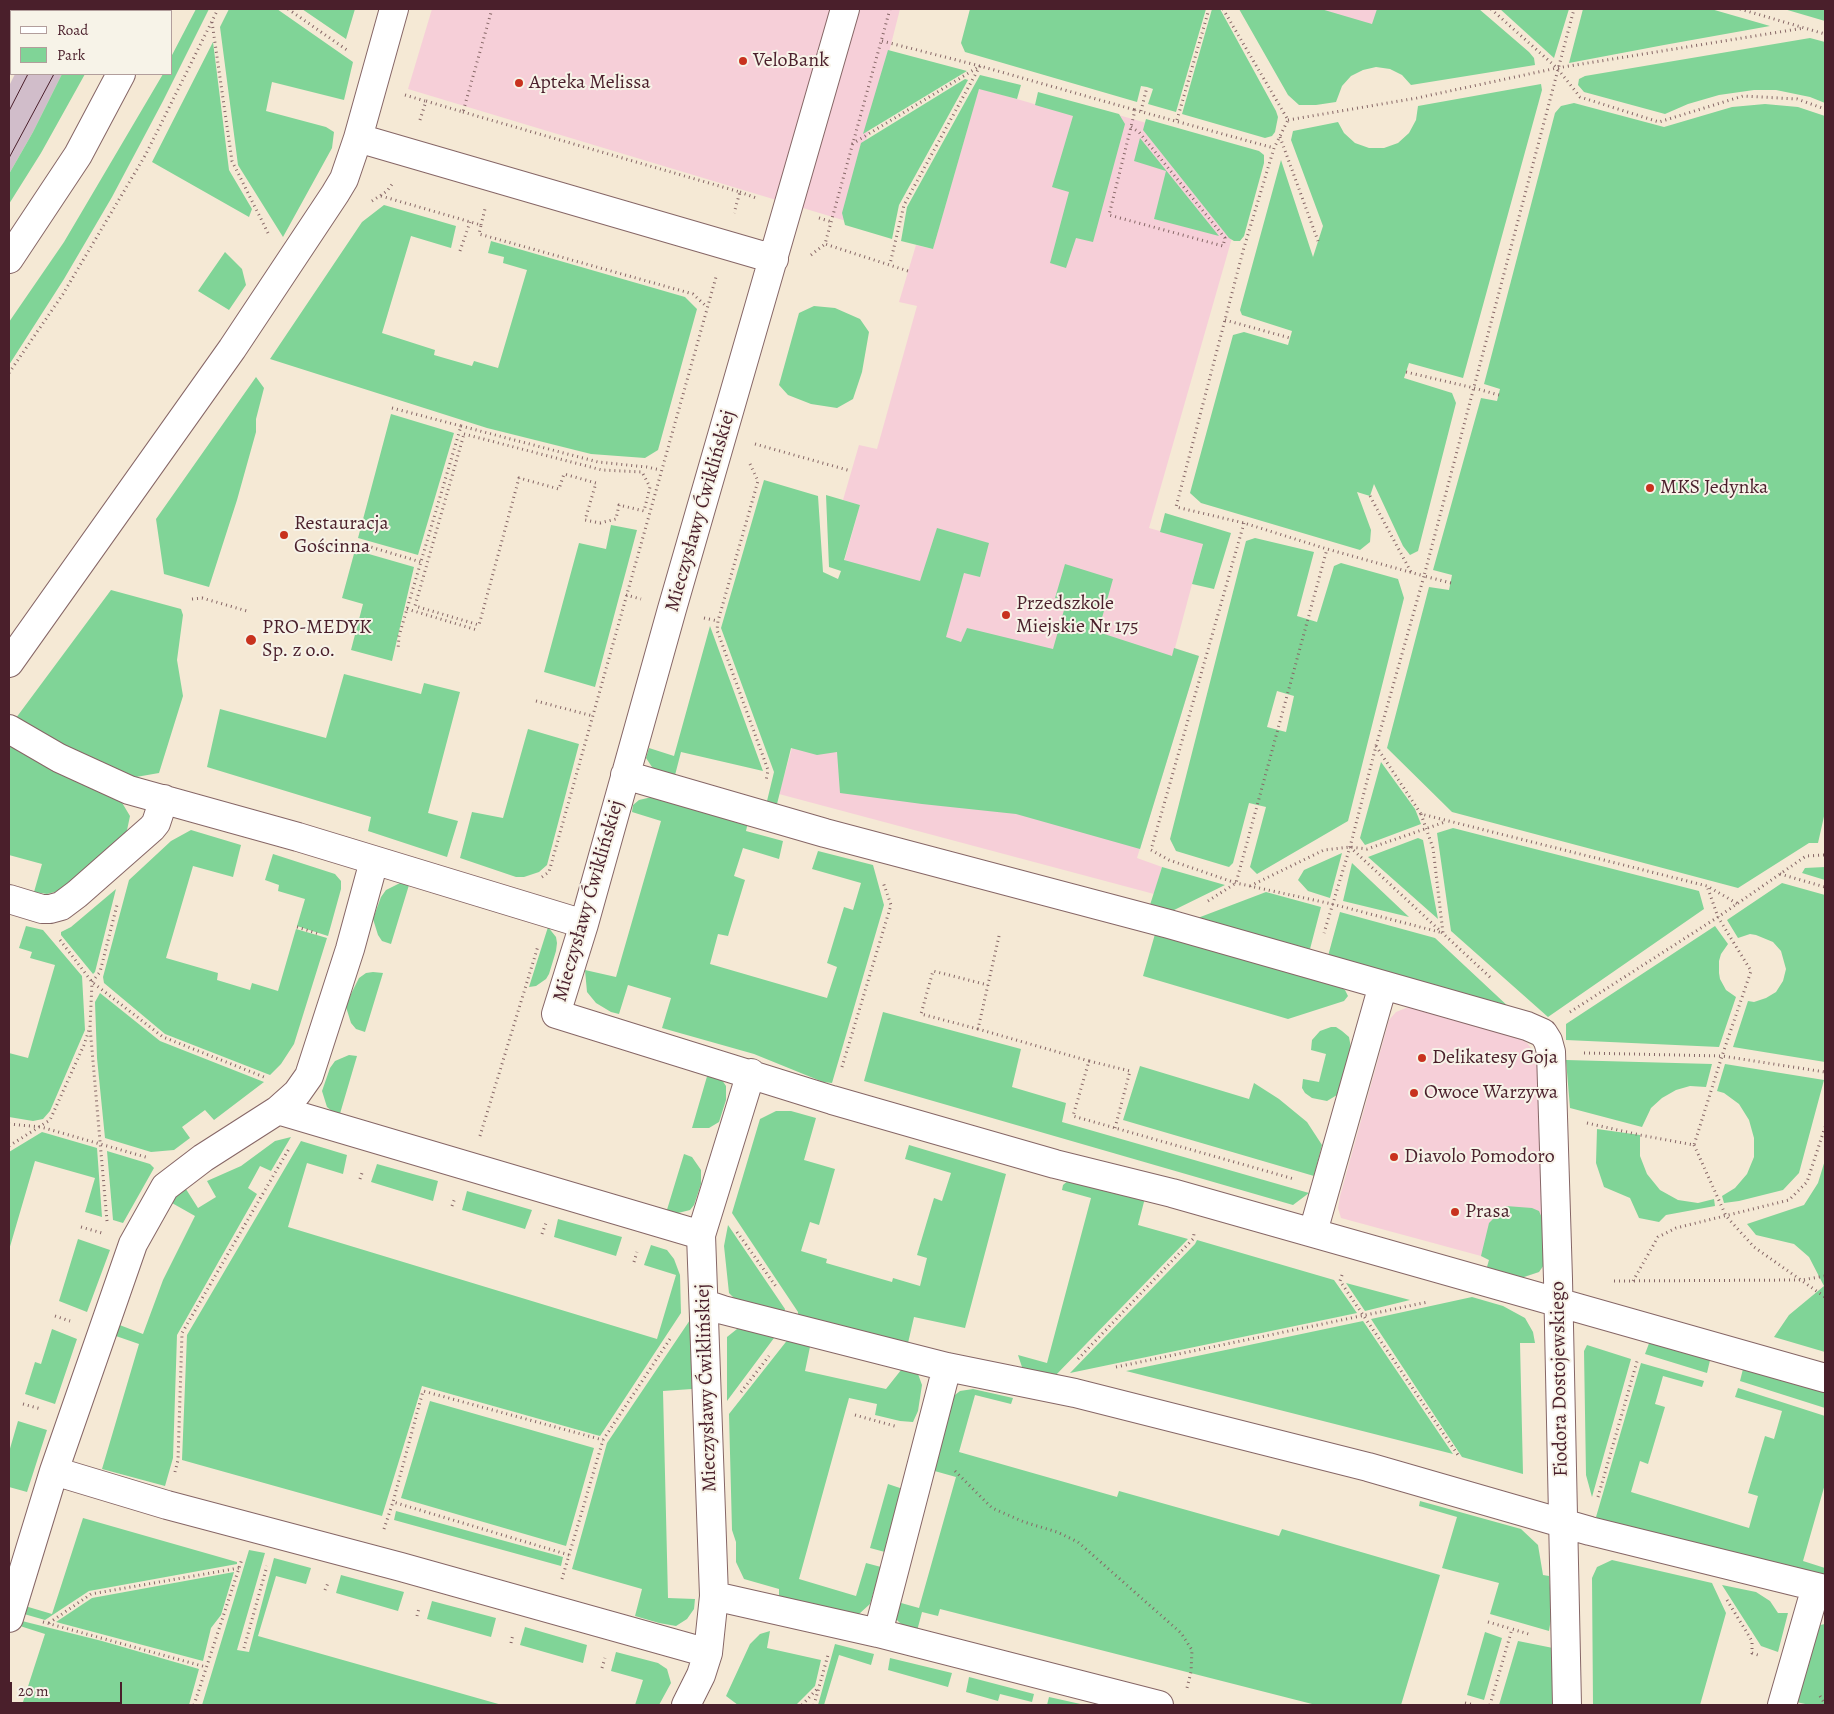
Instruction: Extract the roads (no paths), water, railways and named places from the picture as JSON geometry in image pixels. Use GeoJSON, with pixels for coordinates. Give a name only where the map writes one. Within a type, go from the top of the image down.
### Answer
{"type":"FeatureCollection","features":[{"type":"Feature","properties":{"kind":"street"},"geometry":{"type":"LineString","coordinates":[[9,662],[232,349],[336,194],[344,179],[358,138],[394,9]]}},
{"type":"Feature","properties":{"kind":"street","name":"Mieczysławy Ćwiklińskiej"},"geometry":{"type":"LineString","coordinates":[[686,1705],[701,1675],[708,1653],[714,1596],[705,1304],[701,1235],[751,1073],[556,1014],[584,924],[845,9]]}},
{"type":"Feature","properties":{"kind":"street"},"geometry":{"type":"LineString","coordinates":[[9,259],[78,155],[120,75]]}},
{"type":"Feature","properties":{"kind":"street"},"geometry":{"type":"LineString","coordinates":[[358,138],[774,259]]}},
{"type":"Feature","properties":{"kind":"street"},"geometry":{"type":"LineString","coordinates":[[9,729],[59,758],[129,790],[584,924]]}},
{"type":"Feature","properties":{"kind":"street"},"geometry":{"type":"LineString","coordinates":[[625,775],[758,812],[825,833],[1169,924],[1383,985],[1313,1232]]}},
{"type":"Feature","properties":{"kind":"street"},"geometry":{"type":"LineString","coordinates":[[9,899],[42,909],[60,906],[77,894],[152,828],[164,799]]}},
{"type":"Feature","properties":{"kind":"street"},"geometry":{"type":"LineString","coordinates":[[9,1618],[54,1471],[134,1244],[165,1187],[187,1170],[278,1110],[297,1093],[309,1076],[350,950],[374,861]]}},
{"type":"Feature","properties":{"kind":"street","name":"Fiodora Dostojewskiego"},"geometry":{"type":"LineString","coordinates":[[1383,985],[1527,1026],[1547,1042],[1553,1114],[1567,1705]]}},
{"type":"Feature","properties":{"kind":"street"},"geometry":{"type":"LineString","coordinates":[[751,1073],[832,1100],[1055,1164],[1172,1193],[1313,1232],[1825,1378]]}},
{"type":"Feature","properties":{"kind":"street"},"geometry":{"type":"LineString","coordinates":[[278,1110],[701,1235]]}},
{"type":"Feature","properties":{"kind":"street"},"geometry":{"type":"LineString","coordinates":[[705,1304],[947,1367],[1075,1393],[1368,1467],[1590,1531],[1820,1588],[1782,1705]]}},
{"type":"Feature","properties":{"kind":"street"},"geometry":{"type":"LineString","coordinates":[[878,1633],[947,1367]]}},
{"type":"Feature","properties":{"kind":"street"},"geometry":{"type":"LineString","coordinates":[[54,1471],[167,1505],[554,1609],[708,1653]]}},
{"type":"Feature","properties":{"kind":"street"},"geometry":{"type":"LineString","coordinates":[[714,1596],[878,1633],[1159,1705]]}},
{"type":"Feature","properties":{"kind":"tram line"},"geometry":{"type":"LineString","coordinates":[[9,111],[27,75]]}},
{"type":"Feature","properties":{"kind":"tram line"},"geometry":{"type":"LineString","coordinates":[[9,158],[53,75]]}},
{"type":"Feature","properties":{"kind":"place","name":"VeloBank"},"geometry":{"type":"Point","coordinates":[743,61]}},
{"type":"Feature","properties":{"kind":"place","name":"Apteka Melissa"},"geometry":{"type":"Point","coordinates":[519,83]}},
{"type":"Feature","properties":{"kind":"place","name":"MKS Jedynka"},"geometry":{"type":"Point","coordinates":[1650,488]}},
{"type":"Feature","properties":{"kind":"place","name":"Restauracja Gościnna"},"geometry":{"type":"Point","coordinates":[284,535]}},
{"type":"Feature","properties":{"kind":"place","name":"Przedszkole Miejskie Nr 175"},"geometry":{"type":"Point","coordinates":[1006,615]}},
{"type":"Feature","properties":{"kind":"place","name":"PRO-MEDYK Sp. z o.o."},"geometry":{"type":"Point","coordinates":[251,640]}},
{"type":"Feature","properties":{"kind":"place","name":"Delikatesy Goja"},"geometry":{"type":"Point","coordinates":[1422,1058]}},
{"type":"Feature","properties":{"kind":"place","name":"Owoce Warzywa"},"geometry":{"type":"Point","coordinates":[1414,1093]}},
{"type":"Feature","properties":{"kind":"place","name":"Diavolo Pomodoro"},"geometry":{"type":"Point","coordinates":[1394,1157]}},
{"type":"Feature","properties":{"kind":"place","name":"Prasa"},"geometry":{"type":"Point","coordinates":[1455,1212]}}]}
